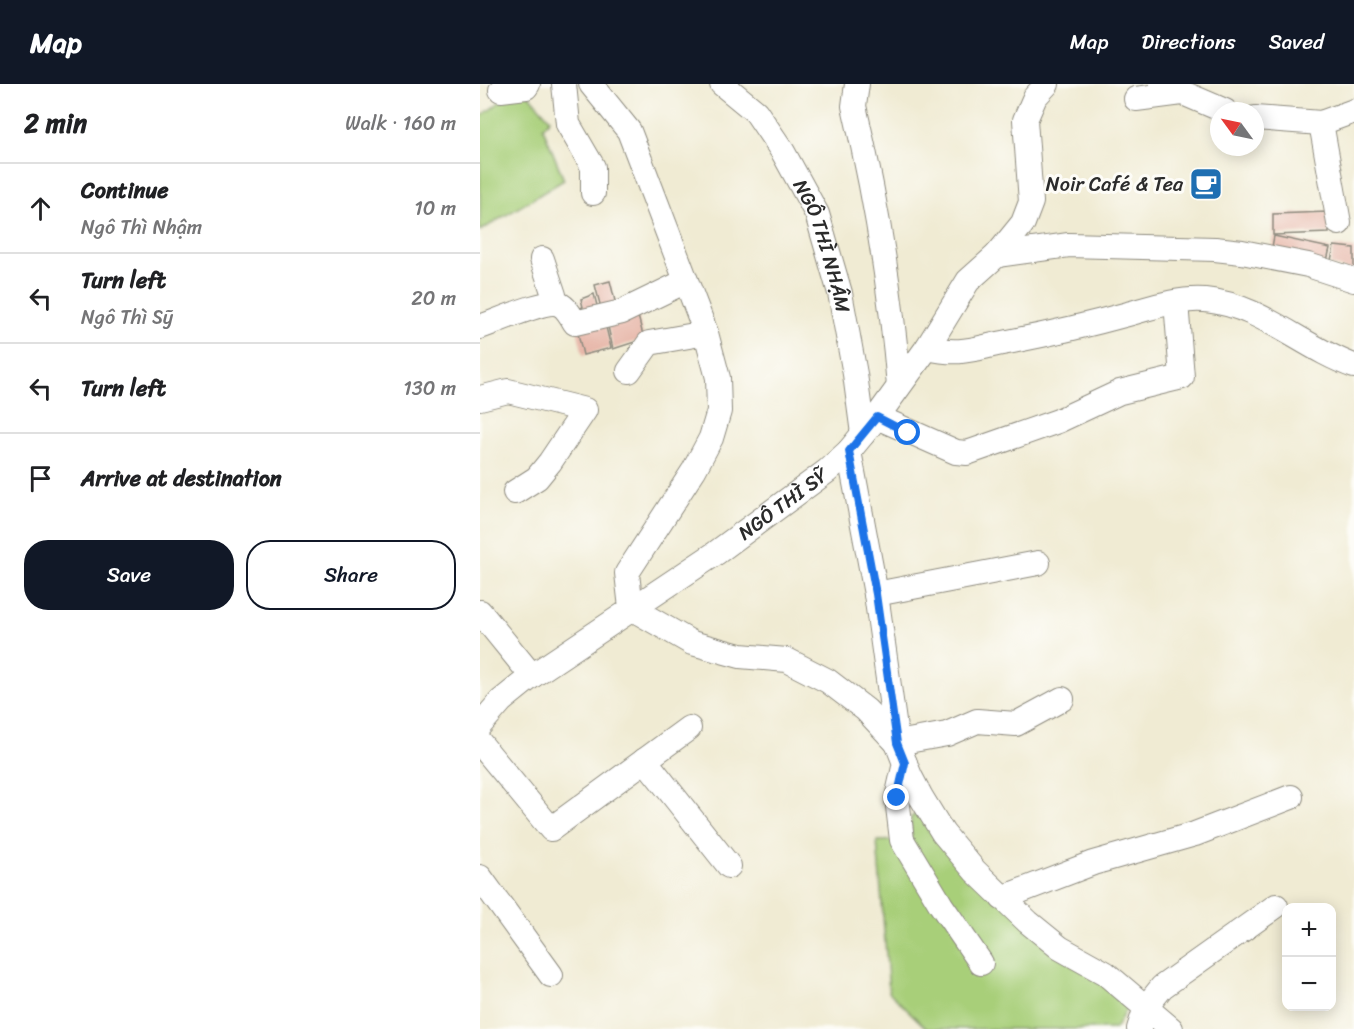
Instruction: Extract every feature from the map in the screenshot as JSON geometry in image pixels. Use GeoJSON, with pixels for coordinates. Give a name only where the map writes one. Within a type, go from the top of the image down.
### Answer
{"type":"FeatureCollection","features":[{"type":"Feature","properties":{"kind":"street"},"geometry":{"type":"LineString","coordinates":[[501,90],[526,87],[528,84]]}},
{"type":"Feature","properties":{"kind":"street"},"geometry":{"type":"LineString","coordinates":[[564,84],[568,124],[593,167],[593,193]]}},
{"type":"Feature","properties":{"kind":"street"},"geometry":{"type":"LineString","coordinates":[[591,84],[629,131],[706,333],[717,378],[719,411],[711,438],[694,470],[627,573],[631,608],[692,643],[741,656],[787,660],[828,681],[866,710],[901,753],[921,797],[943,833],[975,871],[1002,898],[1060,948],[1105,974],[1142,1018],[1171,1029]]}},
{"type":"Feature","properties":{"kind":"street","name":"NGÔ THÌ NHẬM"},"geometry":{"type":"LineString","coordinates":[[722,84],[756,112],[783,152],[817,214],[840,293],[863,434],[876,594],[901,753]]}},
{"type":"Feature","properties":{"kind":"street"},"geometry":{"type":"LineString","coordinates":[[857,84],[854,106],[882,236],[899,386]]}},
{"type":"Feature","properties":{"kind":"street","name":"NGÔ THÌ SỸ"},"geometry":{"type":"LineString","coordinates":[[480,725],[501,701],[532,676],[716,553],[827,471],[863,434],[927,348],[968,281],[997,255],[1023,223],[1031,202],[1025,120],[1035,98],[1047,84]]}},
{"type":"Feature","properties":{"kind":"street"},"geometry":{"type":"LineString","coordinates":[[1136,99],[1172,88],[1210,104]]}},
{"type":"Feature","properties":{"kind":"street"},"geometry":{"type":"LineString","coordinates":[[1264,119],[1321,123],[1354,111]]}},
{"type":"Feature","properties":{"kind":"street"},"geometry":{"type":"LineString","coordinates":[[1321,123],[1339,223]]}},
{"type":"Feature","properties":{"kind":"street"},"geometry":{"type":"LineString","coordinates":[[997,255],[1069,245],[1215,249],[1308,265],[1354,280]]}},
{"type":"Feature","properties":{"kind":"street"},"geometry":{"type":"LineString","coordinates":[[542,259],[554,295],[554,303]]}},
{"type":"Feature","properties":{"kind":"street"},"geometry":{"type":"LineString","coordinates":[[480,327],[535,307],[554,303],[561,305],[575,323],[621,312],[686,281]]}},
{"type":"Feature","properties":{"kind":"street"},"geometry":{"type":"LineString","coordinates":[[927,348],[948,353],[972,351],[1176,302],[1202,300],[1227,303],[1245,309],[1332,358],[1354,366]]}},
{"type":"Feature","properties":{"kind":"street"},"geometry":{"type":"LineString","coordinates":[[863,434],[967,453],[1058,421],[1120,392],[1182,376],[1176,302]]}},
{"type":"Feature","properties":{"kind":"street"},"geometry":{"type":"LineString","coordinates":[[629,371],[649,343],[706,333]]}},
{"type":"Feature","properties":{"kind":"street"},"geometry":{"type":"LineString","coordinates":[[480,398],[508,392],[585,410],[537,478],[515,492]]}},
{"type":"Feature","properties":{"kind":"street"},"geometry":{"type":"LineString","coordinates":[[876,594],[1038,563]]}},
{"type":"Feature","properties":{"kind":"street"},"geometry":{"type":"LineString","coordinates":[[480,612],[532,676]]}},
{"type":"Feature","properties":{"kind":"street"},"geometry":{"type":"LineString","coordinates":[[901,753],[977,721],[1016,724],[1062,699]]}},
{"type":"Feature","properties":{"kind":"street"},"geometry":{"type":"LineString","coordinates":[[480,743],[551,829],[689,728]]}},
{"type":"Feature","properties":{"kind":"street"},"geometry":{"type":"LineString","coordinates":[[901,753],[897,798],[902,840],[941,905],[981,963]]}},
{"type":"Feature","properties":{"kind":"street"},"geometry":{"type":"LineString","coordinates":[[645,760],[729,866]]}},
{"type":"Feature","properties":{"kind":"street"},"geometry":{"type":"LineString","coordinates":[[1002,898],[1093,863],[1195,834],[1290,797]]}},
{"type":"Feature","properties":{"kind":"street"},"geometry":{"type":"LineString","coordinates":[[480,877],[551,975]]}},
{"type":"Feature","properties":{"kind":"street"},"geometry":{"type":"LineString","coordinates":[[1142,1018],[1162,987],[1276,906]]}},
{"type":"Feature","properties":{"kind":"green space"},"geometry":{"type":"Polygon","coordinates":[[[521,86],[550,119],[543,128],[564,180],[480,231],[480,117],[521,86]]]}},
{"type":"Feature","properties":{"kind":"green space"},"geometry":{"type":"Polygon","coordinates":[[[922,810],[1128,1006],[1115,1029],[927,1029],[889,992],[877,841],[911,840],[911,817],[922,810]]]}},
{"type":"Feature","properties":{"kind":"building"},"geometry":{"type":"Polygon","coordinates":[[[1328,212],[1329,233],[1273,235],[1273,214],[1328,212]]]}},
{"type":"Feature","properties":{"kind":"building"},"geometry":{"type":"Polygon","coordinates":[[[1274,236],[1330,248],[1326,265],[1271,253],[1274,236]]]}},
{"type":"Feature","properties":{"kind":"building"},"geometry":{"type":"Polygon","coordinates":[[[1334,246],[1354,248],[1354,272],[1330,265],[1334,246]]]}},
{"type":"Feature","properties":{"kind":"building"},"geometry":{"type":"Polygon","coordinates":[[[610,281],[617,309],[602,312],[595,285],[610,281]]]}},
{"type":"Feature","properties":{"kind":"building"},"geometry":{"type":"Polygon","coordinates":[[[594,294],[599,313],[574,310],[583,307],[581,299],[594,294]]]}},
{"type":"Feature","properties":{"kind":"building"},"geometry":{"type":"Polygon","coordinates":[[[637,312],[644,339],[613,349],[607,322],[637,312]]]}},
{"type":"Feature","properties":{"kind":"building"},"geometry":{"type":"Polygon","coordinates":[[[604,319],[611,348],[583,355],[576,325],[604,319]]]}},
{"type":"Feature","properties":{"kind":"place","name":"Noir Café & Tea"},"geometry":{"type":"Point","coordinates":[1206,184]}},
{"type":"Feature","properties":{"kind":"route"},"geometry":{"type":"LineString","coordinates":[[897,798],[905,763],[897,743],[876,594],[849,451],[877,417],[908,433]]}}]}
